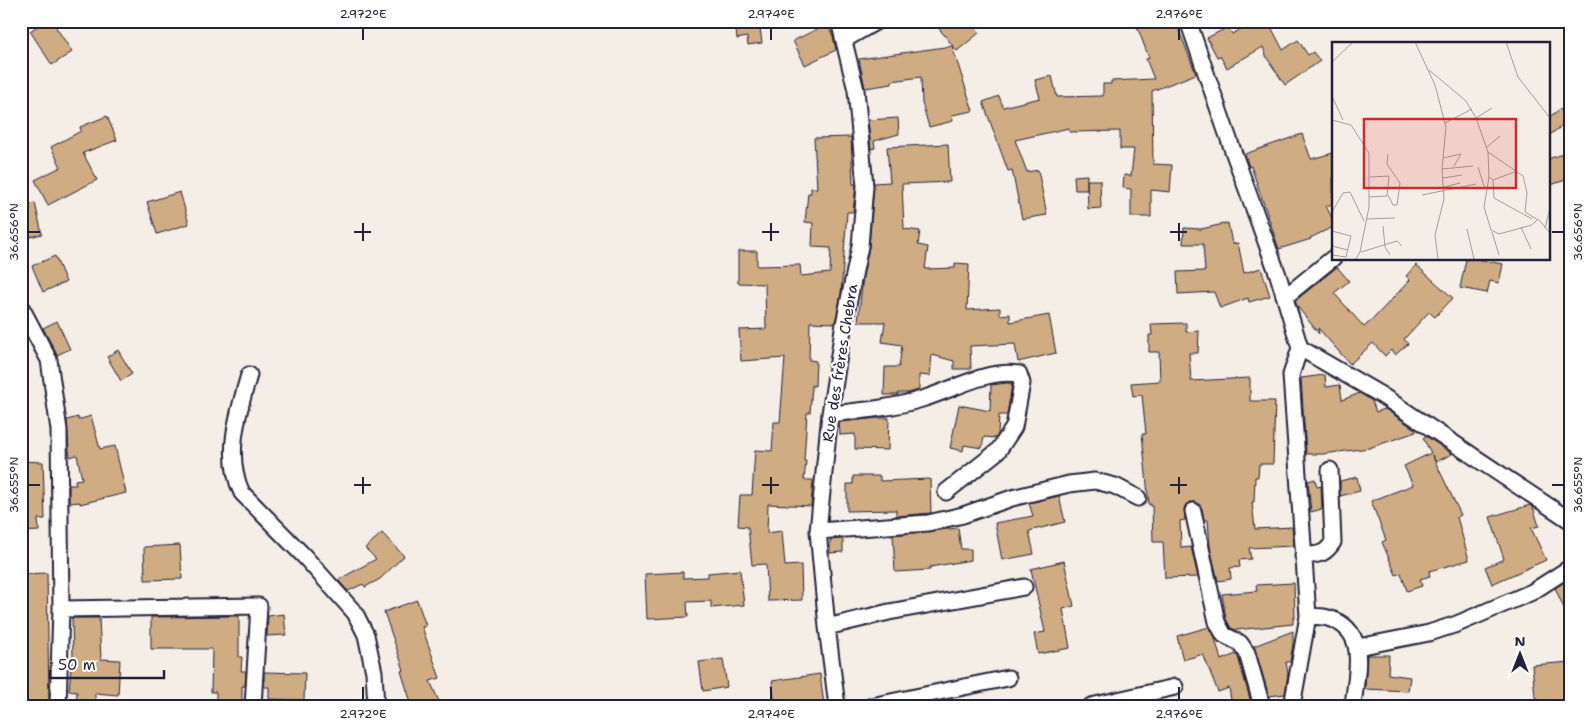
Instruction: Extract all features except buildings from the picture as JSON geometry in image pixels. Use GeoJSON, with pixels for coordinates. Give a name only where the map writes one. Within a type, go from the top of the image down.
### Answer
{"type":"FeatureCollection","features":[{"type":"Feature","properties":{"kind":"street","name":"Rue des frères Chebra"},"geometry":{"type":"LineString","coordinates":[[837,706],[818,531],[830,414],[860,246],[865,186],[856,90],[839,21]]}},
{"type":"Feature","properties":{"kind":"street"},"geometry":{"type":"LineString","coordinates":[[844,40],[877,21]]}},
{"type":"Feature","properties":{"kind":"street"},"geometry":{"type":"LineString","coordinates":[[1188,21],[1285,297],[1300,348],[1291,375],[1308,616],[1292,706]]}},
{"type":"Feature","properties":{"kind":"street"},"geometry":{"type":"LineString","coordinates":[[1285,297],[1332,259]]}},
{"type":"Feature","properties":{"kind":"street"},"geometry":{"type":"LineString","coordinates":[[21,307],[49,360],[59,430],[61,609],[58,706]]}},
{"type":"Feature","properties":{"kind":"street"},"geometry":{"type":"LineString","coordinates":[[1300,348],[1381,395],[1571,521]]}},
{"type":"Feature","properties":{"kind":"street"},"geometry":{"type":"LineString","coordinates":[[830,414],[920,400],[986,376],[1005,372],[1018,374],[1022,384],[1014,427],[998,451],[946,492]]}},
{"type":"Feature","properties":{"kind":"street"},"geometry":{"type":"LineString","coordinates":[[249,375],[240,407],[232,455],[236,480],[242,493],[304,556],[355,613],[366,635],[374,672],[376,706]]}},
{"type":"Feature","properties":{"kind":"street"},"geometry":{"type":"LineString","coordinates":[[1303,556],[1323,554],[1333,542],[1330,470]]}},
{"type":"Feature","properties":{"kind":"street"},"geometry":{"type":"LineString","coordinates":[[818,531],[928,523],[963,515],[1068,484],[1095,481],[1115,486],[1138,498]]}},
{"type":"Feature","properties":{"kind":"street"},"geometry":{"type":"LineString","coordinates":[[1193,511],[1217,622],[1224,635],[1240,643],[1247,653],[1262,706]]}},
{"type":"Feature","properties":{"kind":"street"},"geometry":{"type":"LineString","coordinates":[[1358,647],[1430,633],[1457,624],[1532,592],[1571,568]]}},
{"type":"Feature","properties":{"kind":"street"},"geometry":{"type":"LineString","coordinates":[[827,627],[889,612],[1024,587]]}},
{"type":"Feature","properties":{"kind":"street"},"geometry":{"type":"LineString","coordinates":[[61,609],[259,606],[253,706]]}},
{"type":"Feature","properties":{"kind":"street"},"geometry":{"type":"LineString","coordinates":[[1308,616],[1327,618],[1343,625],[1354,638],[1358,647],[1353,706]]}},
{"type":"Feature","properties":{"kind":"street"},"geometry":{"type":"LineString","coordinates":[[871,706],[1008,678]]}},
{"type":"Feature","properties":{"kind":"street"},"geometry":{"type":"LineString","coordinates":[[1091,706],[1175,687]]}}]}
